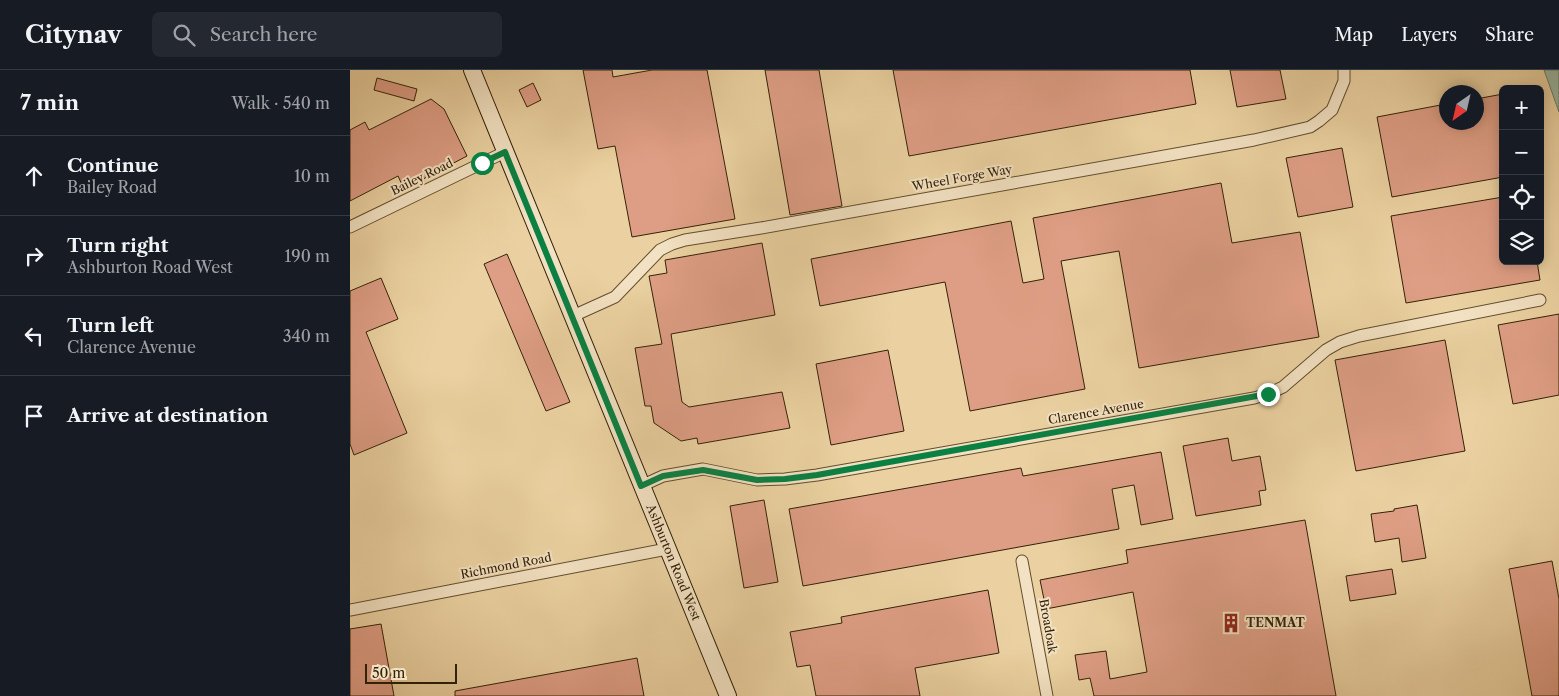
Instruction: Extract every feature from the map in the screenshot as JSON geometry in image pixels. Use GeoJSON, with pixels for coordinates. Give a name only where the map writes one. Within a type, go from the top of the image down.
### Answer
{"type":"FeatureCollection","features":[{"type":"Feature","properties":{"kind":"main road","name":"Ashburton Road West"},"geometry":{"type":"LineString","coordinates":[[472,70],[728,696]]}},
{"type":"Feature","properties":{"kind":"street","name":"Wheel Forge Way"},"geometry":{"type":"LineString","coordinates":[[573,316],[616,297],[660,250],[685,240],[1254,140],[1310,127],[1332,110],[1344,81],[1344,70]]}},
{"type":"Feature","properties":{"kind":"street","name":"Bailey Road"},"geometry":{"type":"LineString","coordinates":[[350,227],[505,152]]}},
{"type":"Feature","properties":{"kind":"street","name":"Clarence Avenue"},"geometry":{"type":"LineString","coordinates":[[641,486],[663,476],[703,470],[757,480],[817,475],[1254,398],[1283,387],[1326,350],[1340,342],[1365,335],[1540,300]]}},
{"type":"Feature","properties":{"kind":"street","name":"Richmond Road"},"geometry":{"type":"LineString","coordinates":[[350,610],[667,549]]}},
{"type":"Feature","properties":{"kind":"street","name":"Broadoak"},"geometry":{"type":"LineString","coordinates":[[1022,561],[1047,696]]}},
{"type":"Feature","properties":{"kind":"shaded area"},"geometry":{"type":"Polygon","coordinates":[[[1544,70],[1559,70],[1559,112],[1544,70]]]}},
{"type":"Feature","properties":{"kind":"building"},"geometry":{"type":"Polygon","coordinates":[[[583,70],[612,70],[613,77],[652,70],[707,70],[735,219],[632,237],[615,146],[598,149],[583,70]]]}},
{"type":"Feature","properties":{"kind":"building"},"geometry":{"type":"Polygon","coordinates":[[[765,70],[819,70],[842,206],[790,215],[765,70]]]}},
{"type":"Feature","properties":{"kind":"building"},"geometry":{"type":"Polygon","coordinates":[[[893,70],[1190,70],[1196,104],[909,156],[893,70]]]}},
{"type":"Feature","properties":{"kind":"building"},"geometry":{"type":"Polygon","coordinates":[[[1230,70],[1280,70],[1286,99],[1237,107],[1230,70]]]}},
{"type":"Feature","properties":{"kind":"building"},"geometry":{"type":"Polygon","coordinates":[[[377,78],[417,89],[414,101],[374,90],[377,78]]]}},
{"type":"Feature","properties":{"kind":"building"},"geometry":{"type":"Polygon","coordinates":[[[533,83],[541,100],[527,107],[519,90],[533,83]]]}},
{"type":"Feature","properties":{"kind":"building"},"geometry":{"type":"Polygon","coordinates":[[[1499,95],[1499,178],[1392,197],[1377,117],[1439,105],[1439,130],[1484,130],[1484,98],[1499,95]]]}},
{"type":"Feature","properties":{"kind":"building"},"geometry":{"type":"Polygon","coordinates":[[[431,99],[444,109],[467,156],[404,189],[398,176],[350,201],[350,130],[365,122],[369,130],[431,99]]]}},
{"type":"Feature","properties":{"kind":"building"},"geometry":{"type":"Polygon","coordinates":[[[1342,148],[1353,207],[1298,217],[1286,158],[1342,148]]]}},
{"type":"Feature","properties":{"kind":"building"},"geometry":{"type":"Polygon","coordinates":[[[1221,183],[1232,243],[1300,232],[1319,337],[1139,368],[1119,251],[1061,261],[1085,389],[970,411],[945,282],[820,306],[811,259],[1011,221],[1023,283],[1044,279],[1033,218],[1221,183]]]}},
{"type":"Feature","properties":{"kind":"building"},"geometry":{"type":"Polygon","coordinates":[[[1499,198],[1499,265],[1538,265],[1540,280],[1406,303],[1391,216],[1499,198]]]}},
{"type":"Feature","properties":{"kind":"building"},"geometry":{"type":"Polygon","coordinates":[[[762,243],[775,315],[671,334],[682,402],[689,407],[782,392],[790,428],[698,444],[697,438],[681,441],[654,423],[651,406],[645,406],[635,348],[662,344],[649,276],[667,273],[665,260],[762,243]]]}},
{"type":"Feature","properties":{"kind":"building"},"geometry":{"type":"Polygon","coordinates":[[[507,254],[570,402],[546,411],[484,264],[507,254]]]}},
{"type":"Feature","properties":{"kind":"building"},"geometry":{"type":"Polygon","coordinates":[[[381,278],[398,319],[366,332],[407,433],[354,455],[350,444],[350,291],[381,278]]]}},
{"type":"Feature","properties":{"kind":"building"},"geometry":{"type":"Polygon","coordinates":[[[1559,314],[1559,395],[1513,404],[1498,325],[1559,314]]]}},
{"type":"Feature","properties":{"kind":"building"},"geometry":{"type":"Polygon","coordinates":[[[1445,340],[1465,451],[1356,471],[1335,360],[1445,340]]]}},
{"type":"Feature","properties":{"kind":"building"},"geometry":{"type":"Polygon","coordinates":[[[888,350],[904,431],[831,445],[816,364],[888,350]]]}},
{"type":"Feature","properties":{"kind":"building"},"geometry":{"type":"Polygon","coordinates":[[[1228,438],[1232,461],[1260,456],[1266,490],[1259,491],[1261,505],[1196,516],[1183,446],[1228,438]]]}},
{"type":"Feature","properties":{"kind":"building"},"geometry":{"type":"Polygon","coordinates":[[[1161,452],[1173,519],[1141,525],[1134,485],[1112,489],[1119,529],[803,586],[789,509],[1021,468],[1023,476],[1161,452]]]}},
{"type":"Feature","properties":{"kind":"building"},"geometry":{"type":"Polygon","coordinates":[[[764,500],[778,582],[744,588],[730,506],[764,500]]]}},
{"type":"Feature","properties":{"kind":"building"},"geometry":{"type":"Polygon","coordinates":[[[1417,505],[1426,558],[1402,562],[1399,538],[1375,542],[1371,514],[1417,505]]]}},
{"type":"Feature","properties":{"kind":"building","name":"TENMAT"},"geometry":{"type":"Polygon","coordinates":[[[1305,520],[1336,696],[1094,696],[1090,678],[1079,680],[1075,655],[1106,651],[1110,679],[1147,672],[1133,592],[1046,609],[1040,580],[1128,563],[1126,550],[1305,520]]]}},
{"type":"Feature","properties":{"kind":"building"},"geometry":{"type":"Polygon","coordinates":[[[1552,561],[1559,599],[1559,696],[1532,696],[1509,569],[1552,561]]]}},
{"type":"Feature","properties":{"kind":"building"},"geometry":{"type":"Polygon","coordinates":[[[1392,569],[1396,594],[1350,601],[1346,576],[1392,569]]]}},
{"type":"Feature","properties":{"kind":"building"},"geometry":{"type":"Polygon","coordinates":[[[988,590],[999,653],[915,668],[920,696],[816,696],[810,665],[797,667],[790,632],[842,623],[841,617],[988,590]]]}},
{"type":"Feature","properties":{"kind":"building"},"geometry":{"type":"Polygon","coordinates":[[[381,624],[394,696],[350,696],[350,629],[381,624]]]}},
{"type":"Feature","properties":{"kind":"building"},"geometry":{"type":"Polygon","coordinates":[[[637,658],[644,696],[455,696],[455,691],[637,658]]]}},
{"type":"Feature","properties":{"kind":"place","name":"TENMAT"},"geometry":{"type":"Point","coordinates":[1231,623]}},
{"type":"Feature","properties":{"kind":"route"},"geometry":{"type":"LineString","coordinates":[[482,163],[505,152],[641,486],[663,476],[703,470],[757,480],[817,475],[1268,394]]}}]}
